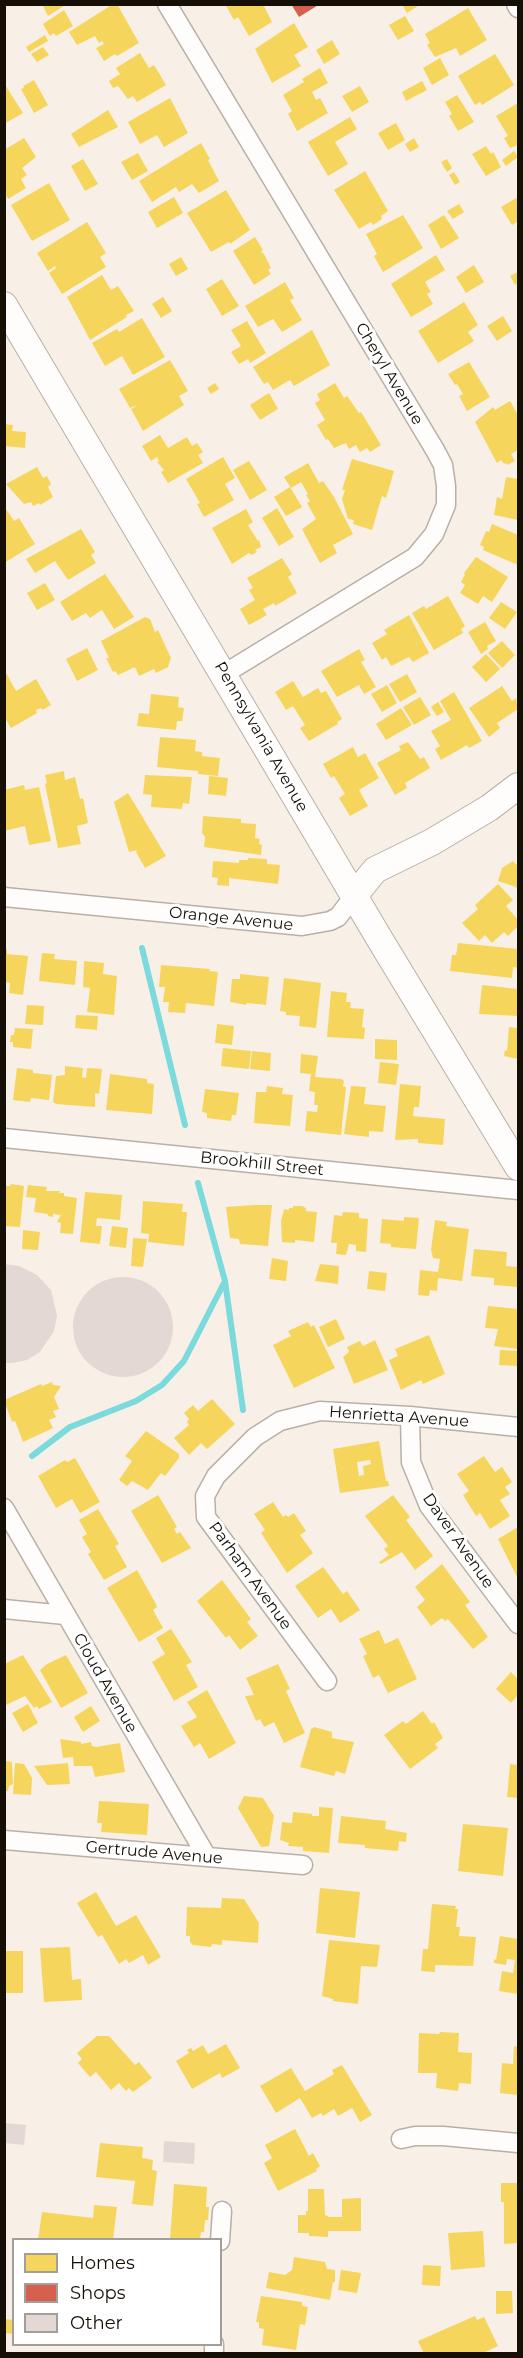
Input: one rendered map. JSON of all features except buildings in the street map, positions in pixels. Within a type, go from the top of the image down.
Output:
[{"type":"main road","name":"Pennsylvania Avenue","points":[[4,305],[354,896],[519,1167]]},
{"type":"main road","name":"Orange Avenue","points":[[354,896],[375,870],[432,842],[489,808],[519,786]]},
{"type":"street","name":"Cheryl Avenue","points":[[167,4],[435,450],[443,465],[446,486],[446,505],[434,534],[415,556],[224,674]]},
{"type":"street","name":"Orange Avenue","points":[[4,897],[302,926],[339,917],[354,896]]},
{"type":"street","name":"Brookhill Street","points":[[4,1138],[519,1190]]},
{"type":"street","name":"Henrietta Avenue","points":[[280,1421],[320,1411],[411,1416],[519,1427]]},
{"type":"street","name":"Daver Avenue","points":[[411,1416],[411,1462],[429,1506],[519,1624]]},
{"type":"street","name":"Parham Avenue","points":[[280,1421],[255,1437],[216,1476],[205,1496],[206,1517],[327,1681]]},
{"type":"street","name":"Cloud Avenue","points":[[4,1508],[207,1857]]},
{"type":"street","points":[[4,1609],[65,1615]]},
{"type":"street","name":"Gertrude Avenue","points":[[4,1840],[303,1865]]},
{"type":"street","points":[[401,2139],[415,2136],[443,2136],[519,2143]]},
{"type":"street","points":[[220,2238],[222,2211]]},
{"type":"waterway","points":[[142,948],[185,1125]]},
{"type":"waterway","points":[[198,1183],[225,1281],[243,1410]]},
{"type":"waterway","points":[[32,1456],[70,1427],[136,1401],[162,1385],[184,1361],[225,1281]]}]
